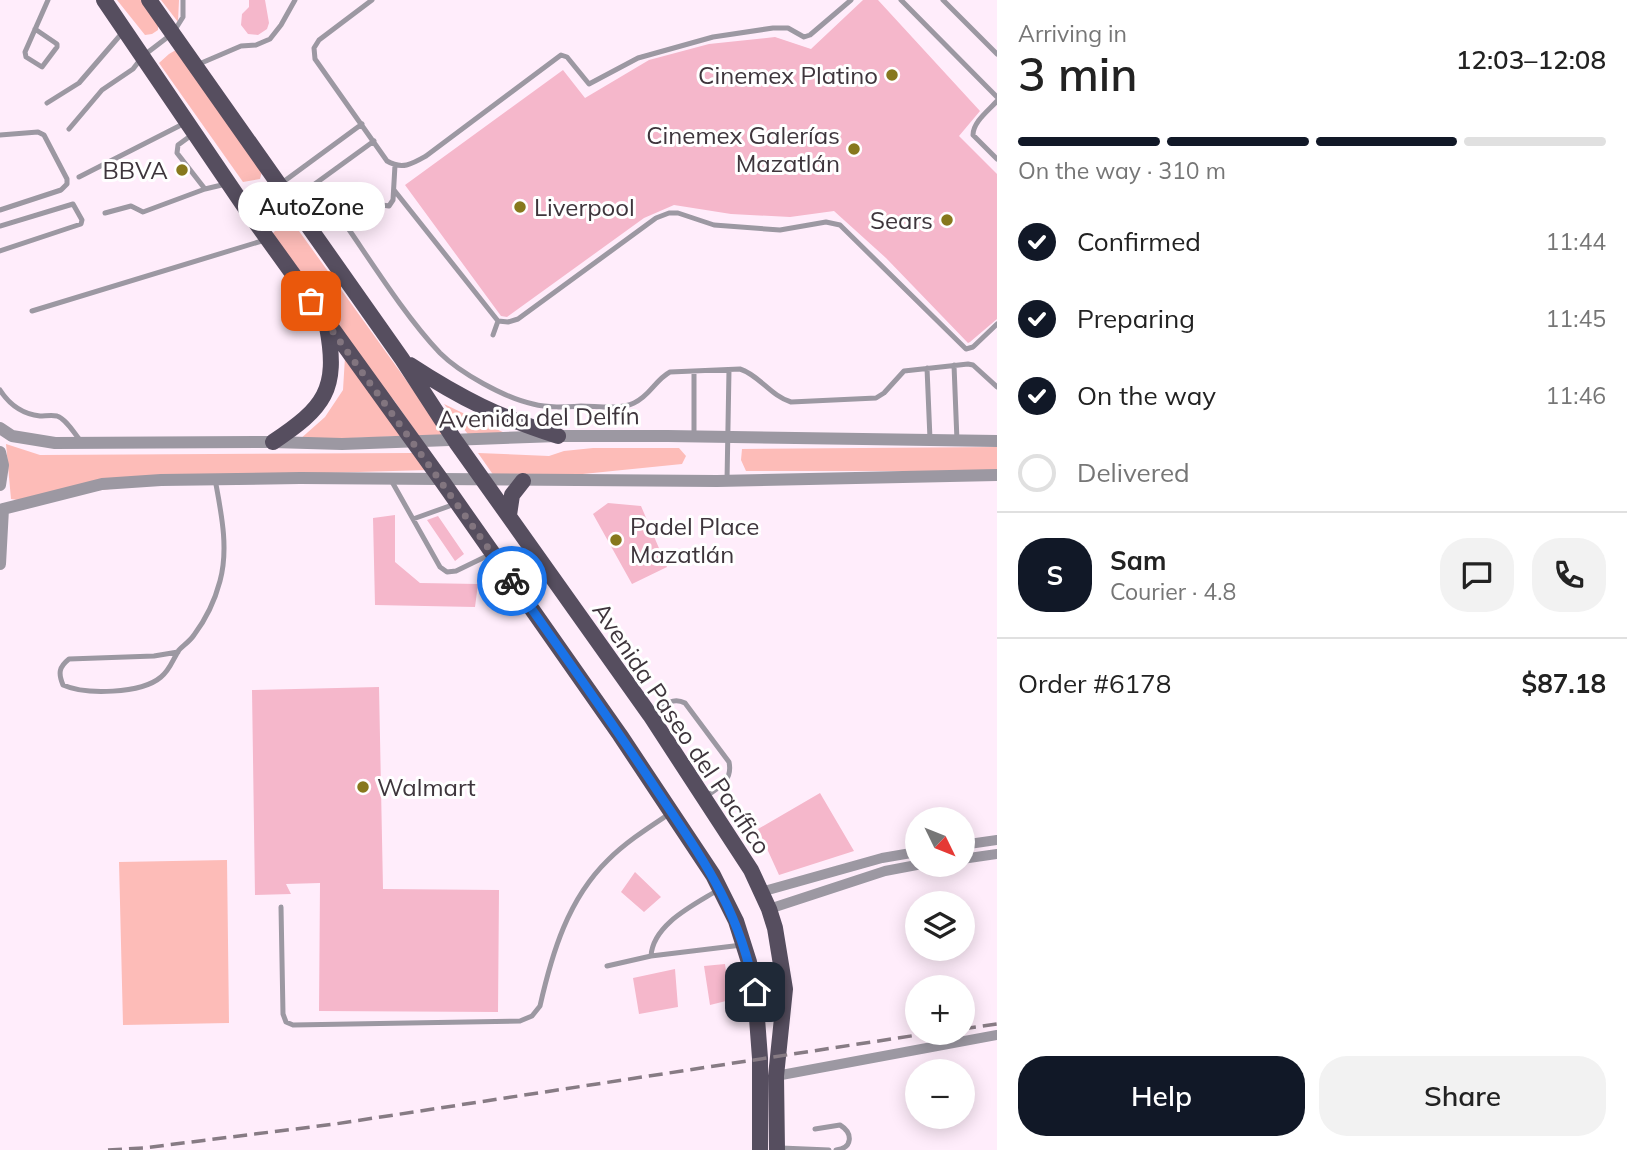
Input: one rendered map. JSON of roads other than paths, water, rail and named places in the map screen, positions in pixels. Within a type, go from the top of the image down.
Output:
[{"type":"main road","points":[[104,0],[246,209],[493,553],[721,888],[744,944],[755,992],[760,1058],[760,1150]]},
{"type":"main road","name":"Avenida Paseo del Pacífico","points":[[149,0],[402,359],[456,442],[650,715],[751,870],[769,909],[780,948],[785,989],[776,1076],[777,1149]]},
{"type":"main road","points":[[273,442],[306,419],[322,400],[332,352],[326,321]]},
{"type":"main road","points":[[402,359],[452,393],[484,410],[558,436]]},
{"type":"main road","points":[[509,515],[512,495],[523,481]]},
{"type":"main road","points":[[755,992],[770,996],[785,989]]},
{"type":"street","name":"Avenida del Delfín","points":[[0,428],[12,436],[39,441],[82,442],[342,444],[456,442],[558,436],[997,441]]},
{"type":"street","points":[[0,452],[3,465],[0,485]]},
{"type":"street","points":[[0,564],[2,507],[103,484],[215,480],[727,481],[997,475]]},
{"type":"street","points":[[975,843],[997,840]]},
{"type":"street","points":[[761,892],[905,854]]},
{"type":"street","points":[[975,857],[997,854]]},
{"type":"street","points":[[769,909],[876,874],[905,868]]},
{"type":"street","points":[[776,1076],[997,1035]]},
{"type":"lane","points":[[35,29],[57,44],[42,66],[26,57],[25,52],[35,29],[48,0]]},
{"type":"lane","points":[[69,129],[102,90],[133,69],[143,56],[173,33],[183,17],[183,0]]},
{"type":"lane","points":[[196,65],[240,46],[256,45],[270,38],[295,0]]},
{"type":"lane","points":[[372,0],[330,30],[314,48],[316,59],[387,161],[395,165],[411,165],[426,156],[561,55],[567,57],[589,84],[638,58],[713,37],[773,28],[789,28],[804,37],[810,35],[851,0]]},
{"type":"lane","points":[[901,0],[997,99],[974,125],[972,131],[997,159]]},
{"type":"lane","points":[[943,0],[997,54]]},
{"type":"lane","points":[[47,103],[79,83],[125,29]]},
{"type":"lane","points":[[246,209],[362,124]]},
{"type":"lane","points":[[79,177],[192,127]]},
{"type":"lane","points":[[192,127],[178,145],[177,153],[205,190]]},
{"type":"lane","points":[[0,135],[38,132],[44,135],[67,179],[67,184],[61,190],[0,210]]},
{"type":"lane","points":[[258,225],[374,141]]},
{"type":"lane","points":[[395,165],[393,200],[389,206],[382,205],[367,193],[355,195],[339,215],[442,355],[482,382],[519,401],[536,405],[633,404],[648,394],[661,377],[670,372],[694,371],[748,372],[783,399],[791,402],[876,398],[904,371],[954,365],[973,365],[997,387]]},
{"type":"lane","points":[[105,214],[131,206],[143,212],[229,183]]},
{"type":"lane","points":[[394,190],[498,321],[518,319],[656,218],[668,213],[678,213],[714,225],[753,228],[780,230],[826,222],[840,225],[966,349],[973,347],[997,324]]},
{"type":"lane","points":[[0,226],[73,204],[82,220],[80,224],[0,251]]},
{"type":"lane","points":[[32,311],[268,239]]},
{"type":"lane","points":[[493,335],[498,321]]},
{"type":"lane","points":[[954,365],[957,441]]},
{"type":"lane","points":[[927,368],[930,441]]},
{"type":"lane","points":[[727,481],[729,370]]},
{"type":"lane","points":[[694,371],[694,437]]},
{"type":"lane","points":[[0,390],[8,401],[23,411],[36,416],[57,416],[82,442]]},
{"type":"lane","points":[[178,652],[154,656],[69,659],[62,665],[59,674],[63,685],[75,691],[125,690],[147,686],[162,677],[178,652],[194,636],[211,606],[220,580],[223,526],[215,480]]},
{"type":"lane","points":[[391,480],[440,567],[447,572],[456,571],[493,553]]},
{"type":"lane","points":[[413,519],[458,503]]},
{"type":"lane","points":[[650,715],[671,701],[679,700],[685,703],[729,762],[731,772],[727,780],[705,797]]},
{"type":"lane","points":[[281,907],[283,1014],[286,1022],[293,1025],[520,1021],[532,1016],[540,1006],[561,932],[579,897],[606,861],[632,838],[671,812]]},
{"type":"lane","points":[[651,956],[655,940],[668,924],[721,888]]},
{"type":"lane","points":[[607,966],[651,956],[744,944]]},
{"type":"lane","points":[[815,1129],[840,1125],[847,1131],[850,1143],[846,1148],[836,1150]]},
{"type":"lane","points":[[777,1149],[829,1150]]},
{"type":"railway","points":[[975,1027],[997,1024]]},
{"type":"railway","points":[[108,1150],[335,1124],[905,1037]]},
{"type":"place","name":"Cinemex Platino","points":[[892,75]]},
{"type":"place","name":"Cinemex Galerías Mazatlán","points":[[854,149]]},
{"type":"place","name":"BBVA","points":[[182,170]]},
{"type":"place","name":"Liverpool","points":[[520,207]]},
{"type":"place","name":"Sears","points":[[947,220]]},
{"type":"place","name":"AutoZone","points":[[311,301]]},
{"type":"place","name":"Padel Place Mazatlán","points":[[616,540]]},
{"type":"place","name":"Walmart","points":[[363,787]]}]
